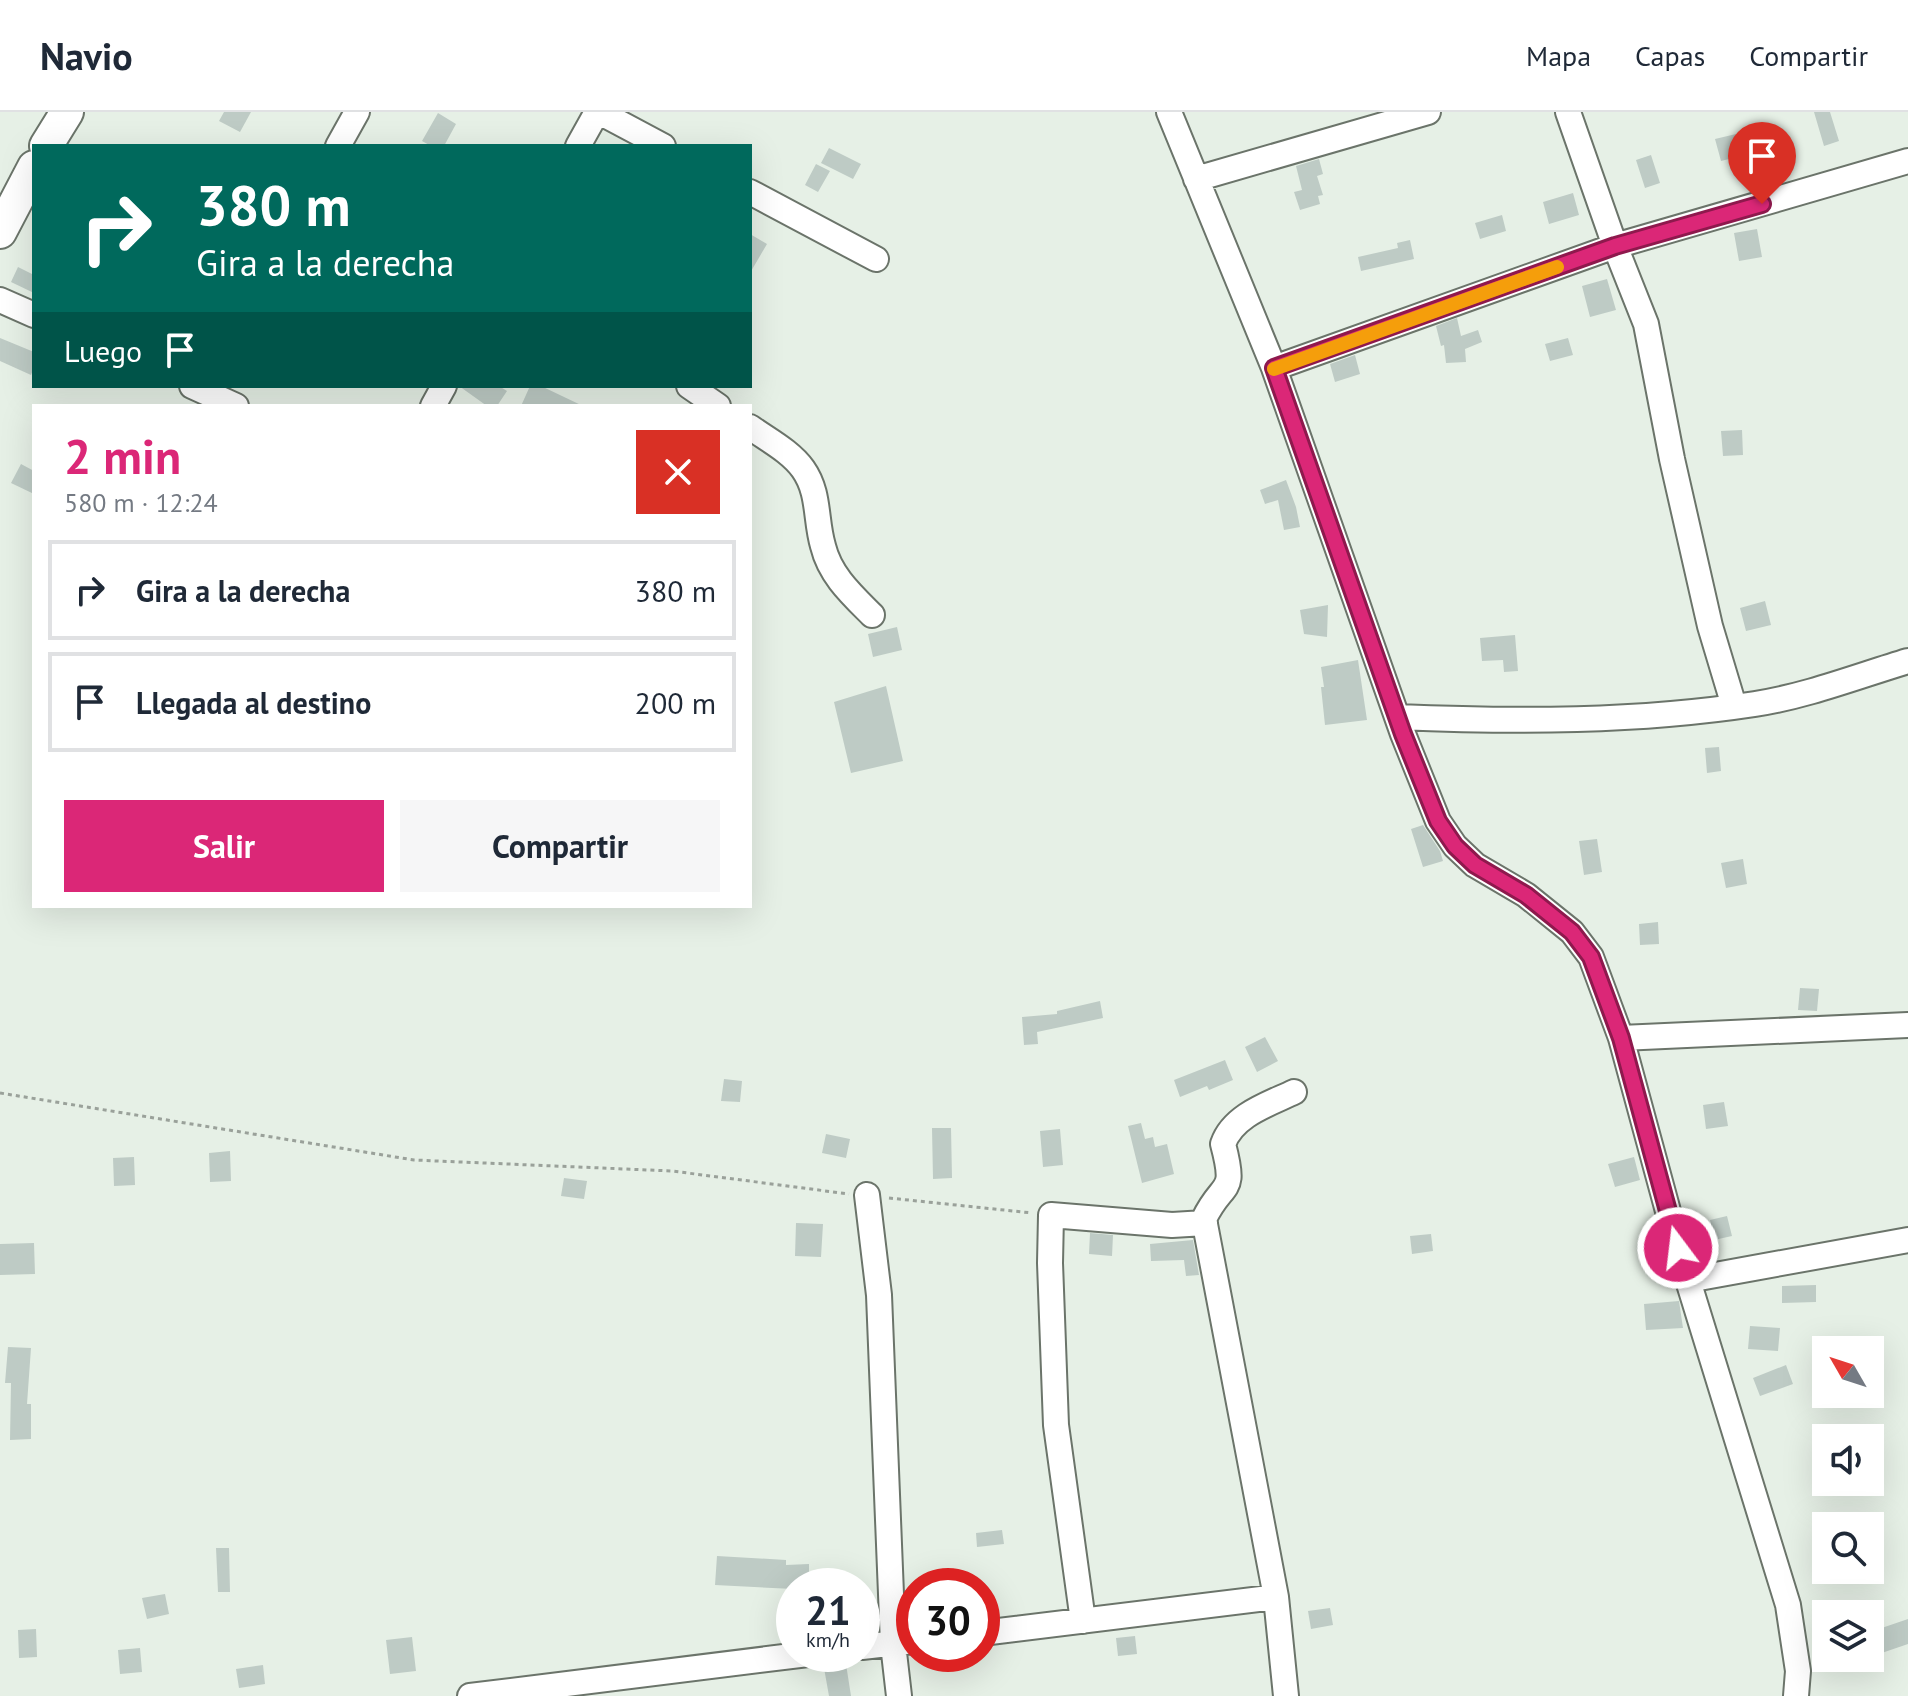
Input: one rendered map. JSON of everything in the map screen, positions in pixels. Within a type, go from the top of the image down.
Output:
[{"type":"main road","points":[[47,144],[67,112]]},
{"type":"main road","points":[[0,232],[32,171]]},
{"type":"street","points":[[339,144],[357,112]]},
{"type":"street","points":[[579,144],[598,112],[659,144]]},
{"type":"street","points":[[1169,112],[1274,368],[1397,717],[1438,821],[1455,846],[1475,865],[1526,895],[1572,932],[1591,957],[1621,1038],[1688,1280],[1788,1605],[1798,1671],[1796,1696]]},
{"type":"street","points":[[1196,179],[1428,112]]},
{"type":"street","points":[[1568,112],[1646,324],[1672,459],[1710,626],[1734,706]]},
{"type":"street","points":[[1274,368],[1615,246],[1908,161]]},
{"type":"street","points":[[752,193],[876,259]]},
{"type":"street","points":[[0,300],[32,314]]},
{"type":"street","points":[[201,388],[232,404]]},
{"type":"street","points":[[692,388],[715,404]]},
{"type":"street","points":[[752,428],[796,459],[805,471],[816,493],[819,530],[828,562],[840,583],[872,615]]},
{"type":"street","points":[[1397,717],[1464,720],[1626,719],[1758,703],[1828,686],[1908,661]]},
{"type":"street","points":[[1621,1038],[1908,1025]]},
{"type":"street","points":[[1286,1696],[1276,1597],[1205,1223],[1208,1212],[1227,1188],[1231,1177],[1223,1144],[1230,1131],[1245,1117],[1294,1092]]},
{"type":"street","points":[[867,1195],[879,1295],[898,1568]]},
{"type":"street","points":[[1083,1621],[1056,1425],[1051,1215],[1172,1225],[1205,1223]]},
{"type":"street","points":[[1688,1280],[1908,1240]]},
{"type":"street","points":[[1000,1631],[1276,1597]]},
{"type":"street","points":[[470,1696],[776,1658]]},
{"type":"street","points":[[899,1696],[901,1672]]},
{"type":"path","points":[[0,1093],[414,1160],[672,1171],[1051,1215]]},
{"type":"building","points":[[224,112],[251,112],[240,132],[219,121]]},
{"type":"building","points":[[1814,112],[1830,112],[1839,141],[1824,146]]},
{"type":"building","points":[[438,113],[456,124],[445,144],[422,141]]},
{"type":"building","points":[[1736,134],[1741,156],[1721,161],[1715,139]]},
{"type":"building","points":[[829,148],[861,164],[853,179],[821,163]]},
{"type":"building","points":[[1651,155],[1660,183],[1645,188],[1636,160]]},
{"type":"building","points":[[1319,159],[1323,174],[1317,176],[1323,195],[1318,196],[1320,204],[1300,210],[1294,192],[1302,190],[1296,166]]},
{"type":"building","points":[[816,164],[830,171],[818,192],[805,185]]},
{"type":"building","points":[[1573,193],[1579,215],[1549,224],[1543,202]]},
{"type":"building","points":[[1502,215],[1506,231],[1480,239],[1475,223]]},
{"type":"building","points":[[1757,229],[1762,257],[1739,261],[1734,233]]},
{"type":"building","points":[[752,235],[767,244],[752,270]]},
{"type":"building","points":[[1410,240],[1414,259],[1361,271],[1358,257],[1398,248],[1397,243]]},
{"type":"building","points":[[18,267],[32,274],[32,292],[11,282]]},
{"type":"building","points":[[1607,279],[1616,310],[1590,317],[1582,286]]},
{"type":"building","points":[[1457,318],[1461,336],[1478,330],[1482,342],[1465,349],[1466,362],[1446,363],[1444,345],[1441,346],[1436,326]]},
{"type":"building","points":[[0,338],[32,351],[31,375],[0,361]]},
{"type":"building","points":[[1568,338],[1573,355],[1550,361],[1545,344]]},
{"type":"building","points":[[1355,355],[1360,374],[1335,382],[1330,364]]},
{"type":"building","points":[[462,388],[502,388],[507,391],[498,404],[484,404]]},
{"type":"building","points":[[529,388],[545,388],[579,404],[522,404]]},
{"type":"building","points":[[1742,430],[1743,455],[1723,456],[1721,431]]},
{"type":"building","points":[[21,464],[32,470],[32,493],[11,483]]},
{"type":"building","points":[[1286,480],[1300,527],[1284,530],[1278,500],[1265,504],[1260,490]]},
{"type":"building","points":[[1765,601],[1771,625],[1746,631],[1740,608]]},
{"type":"building","points":[[1328,605],[1327,637],[1304,634],[1300,610]]},
{"type":"building","points":[[897,627],[902,650],[873,657],[868,634]]},
{"type":"building","points":[[1515,635],[1518,671],[1504,672],[1503,660],[1482,661],[1480,638]]},
{"type":"building","points":[[1358,660],[1367,720],[1325,725],[1321,667]]},
{"type":"building","points":[[886,686],[903,761],[851,773],[834,702]]},
{"type":"building","points":[[1719,747],[1721,771],[1707,773],[1705,748]]},
{"type":"building","points":[[1423,825],[1443,861],[1423,867],[1411,829]]},
{"type":"building","points":[[1597,839],[1602,872],[1584,875],[1579,841]]},
{"type":"building","points":[[1743,859],[1747,884],[1726,888],[1721,863]]},
{"type":"building","points":[[1658,922],[1659,944],[1640,945],[1639,924]]},
{"type":"building","points":[[1800,988],[1819,989],[1817,1011],[1798,1010]]},
{"type":"building","points":[[1100,1001],[1103,1018],[1037,1032],[1038,1044],[1024,1045],[1022,1017],[1057,1014],[1057,1011]]},
{"type":"building","points":[[1265,1037],[1278,1061],[1257,1072],[1245,1047]]},
{"type":"building","points":[[1225,1060],[1233,1080],[1180,1097],[1174,1080]]},
{"type":"building","points":[[724,1079],[742,1081],[740,1102],[721,1101]]},
{"type":"building","points":[[1724,1102],[1728,1126],[1706,1129],[1703,1105]]},
{"type":"building","points":[[1141,1123],[1145,1139],[1153,1137],[1155,1147],[1167,1144],[1174,1174],[1142,1183],[1128,1126]]},
{"type":"building","points":[[932,1128],[951,1128],[952,1178],[933,1179]]},
{"type":"building","points":[[1060,1129],[1063,1165],[1043,1167],[1040,1131]]},
{"type":"building","points":[[826,1134],[850,1139],[846,1158],[822,1153]]},
{"type":"building","points":[[230,1151],[231,1181],[210,1182],[209,1153]]},
{"type":"building","points":[[134,1157],[135,1185],[114,1186],[113,1158]]},
{"type":"building","points":[[1634,1157],[1640,1180],[1615,1187],[1608,1164]]},
{"type":"building","points":[[564,1178],[587,1181],[584,1199],[561,1196]]},
{"type":"building","points":[[1727,1216],[1732,1236],[1714,1240],[1710,1220]]},
{"type":"building","points":[[796,1223],[823,1224],[821,1257],[795,1256]]},
{"type":"building","points":[[1090,1233],[1113,1235],[1112,1256],[1089,1254]]},
{"type":"building","points":[[1431,1234],[1433,1251],[1412,1254],[1410,1236]]},
{"type":"building","points":[[1193,1240],[1199,1275],[1186,1276],[1184,1260],[1151,1261],[1150,1244]]},
{"type":"building","points":[[34,1243],[35,1274],[0,1275],[0,1244]]},
{"type":"building","points":[[1816,1285],[1816,1302],[1782,1303],[1782,1286]]},
{"type":"building","points":[[1679,1301],[1683,1328],[1646,1330],[1644,1304]]},
{"type":"building","points":[[1750,1326],[1780,1328],[1778,1351],[1748,1349]]},
{"type":"building","points":[[8,1347],[31,1348],[27,1404],[31,1404],[31,1439],[10,1440],[11,1383],[5,1383]]},
{"type":"building","points":[[1786,1365],[1793,1384],[1760,1396],[1753,1378]]},
{"type":"building","points":[[1002,1530],[1004,1544],[977,1547],[976,1533]]},
{"type":"building","points":[[216,1548],[229,1548],[230,1592],[218,1592]]},
{"type":"building","points":[[717,1556],[786,1560],[786,1565],[809,1564],[809,1568],[776,1568],[776,1588],[715,1585]]},
{"type":"building","points":[[165,1594],[169,1614],[147,1619],[142,1598]]},
{"type":"building","points":[[1330,1608],[1333,1625],[1311,1629],[1308,1611]]},
{"type":"building","points":[[1908,1619],[1908,1644],[1884,1652],[1884,1627]]},
{"type":"building","points":[[36,1629],[37,1657],[19,1658],[18,1630]]},
{"type":"building","points":[[1135,1636],[1137,1654],[1118,1656],[1116,1638]]},
{"type":"building","points":[[412,1637],[416,1671],[390,1674],[386,1640]]},
{"type":"building","points":[[140,1648],[142,1672],[120,1674],[118,1650]]},
{"type":"building","points":[[263,1665],[265,1684],[239,1688],[236,1669]]},
{"type":"building","points":[[825,1672],[847,1672],[851,1696],[829,1696]]},
{"type":"slow traffic","points":[[1274,369],[1557,267]]},
{"type":"route","points":[[1678,1248],[1621,1038],[1591,957],[1572,932],[1526,895],[1475,865],[1455,846],[1438,821],[1403,734],[1274,368],[1615,246],[1762,204]]}]
